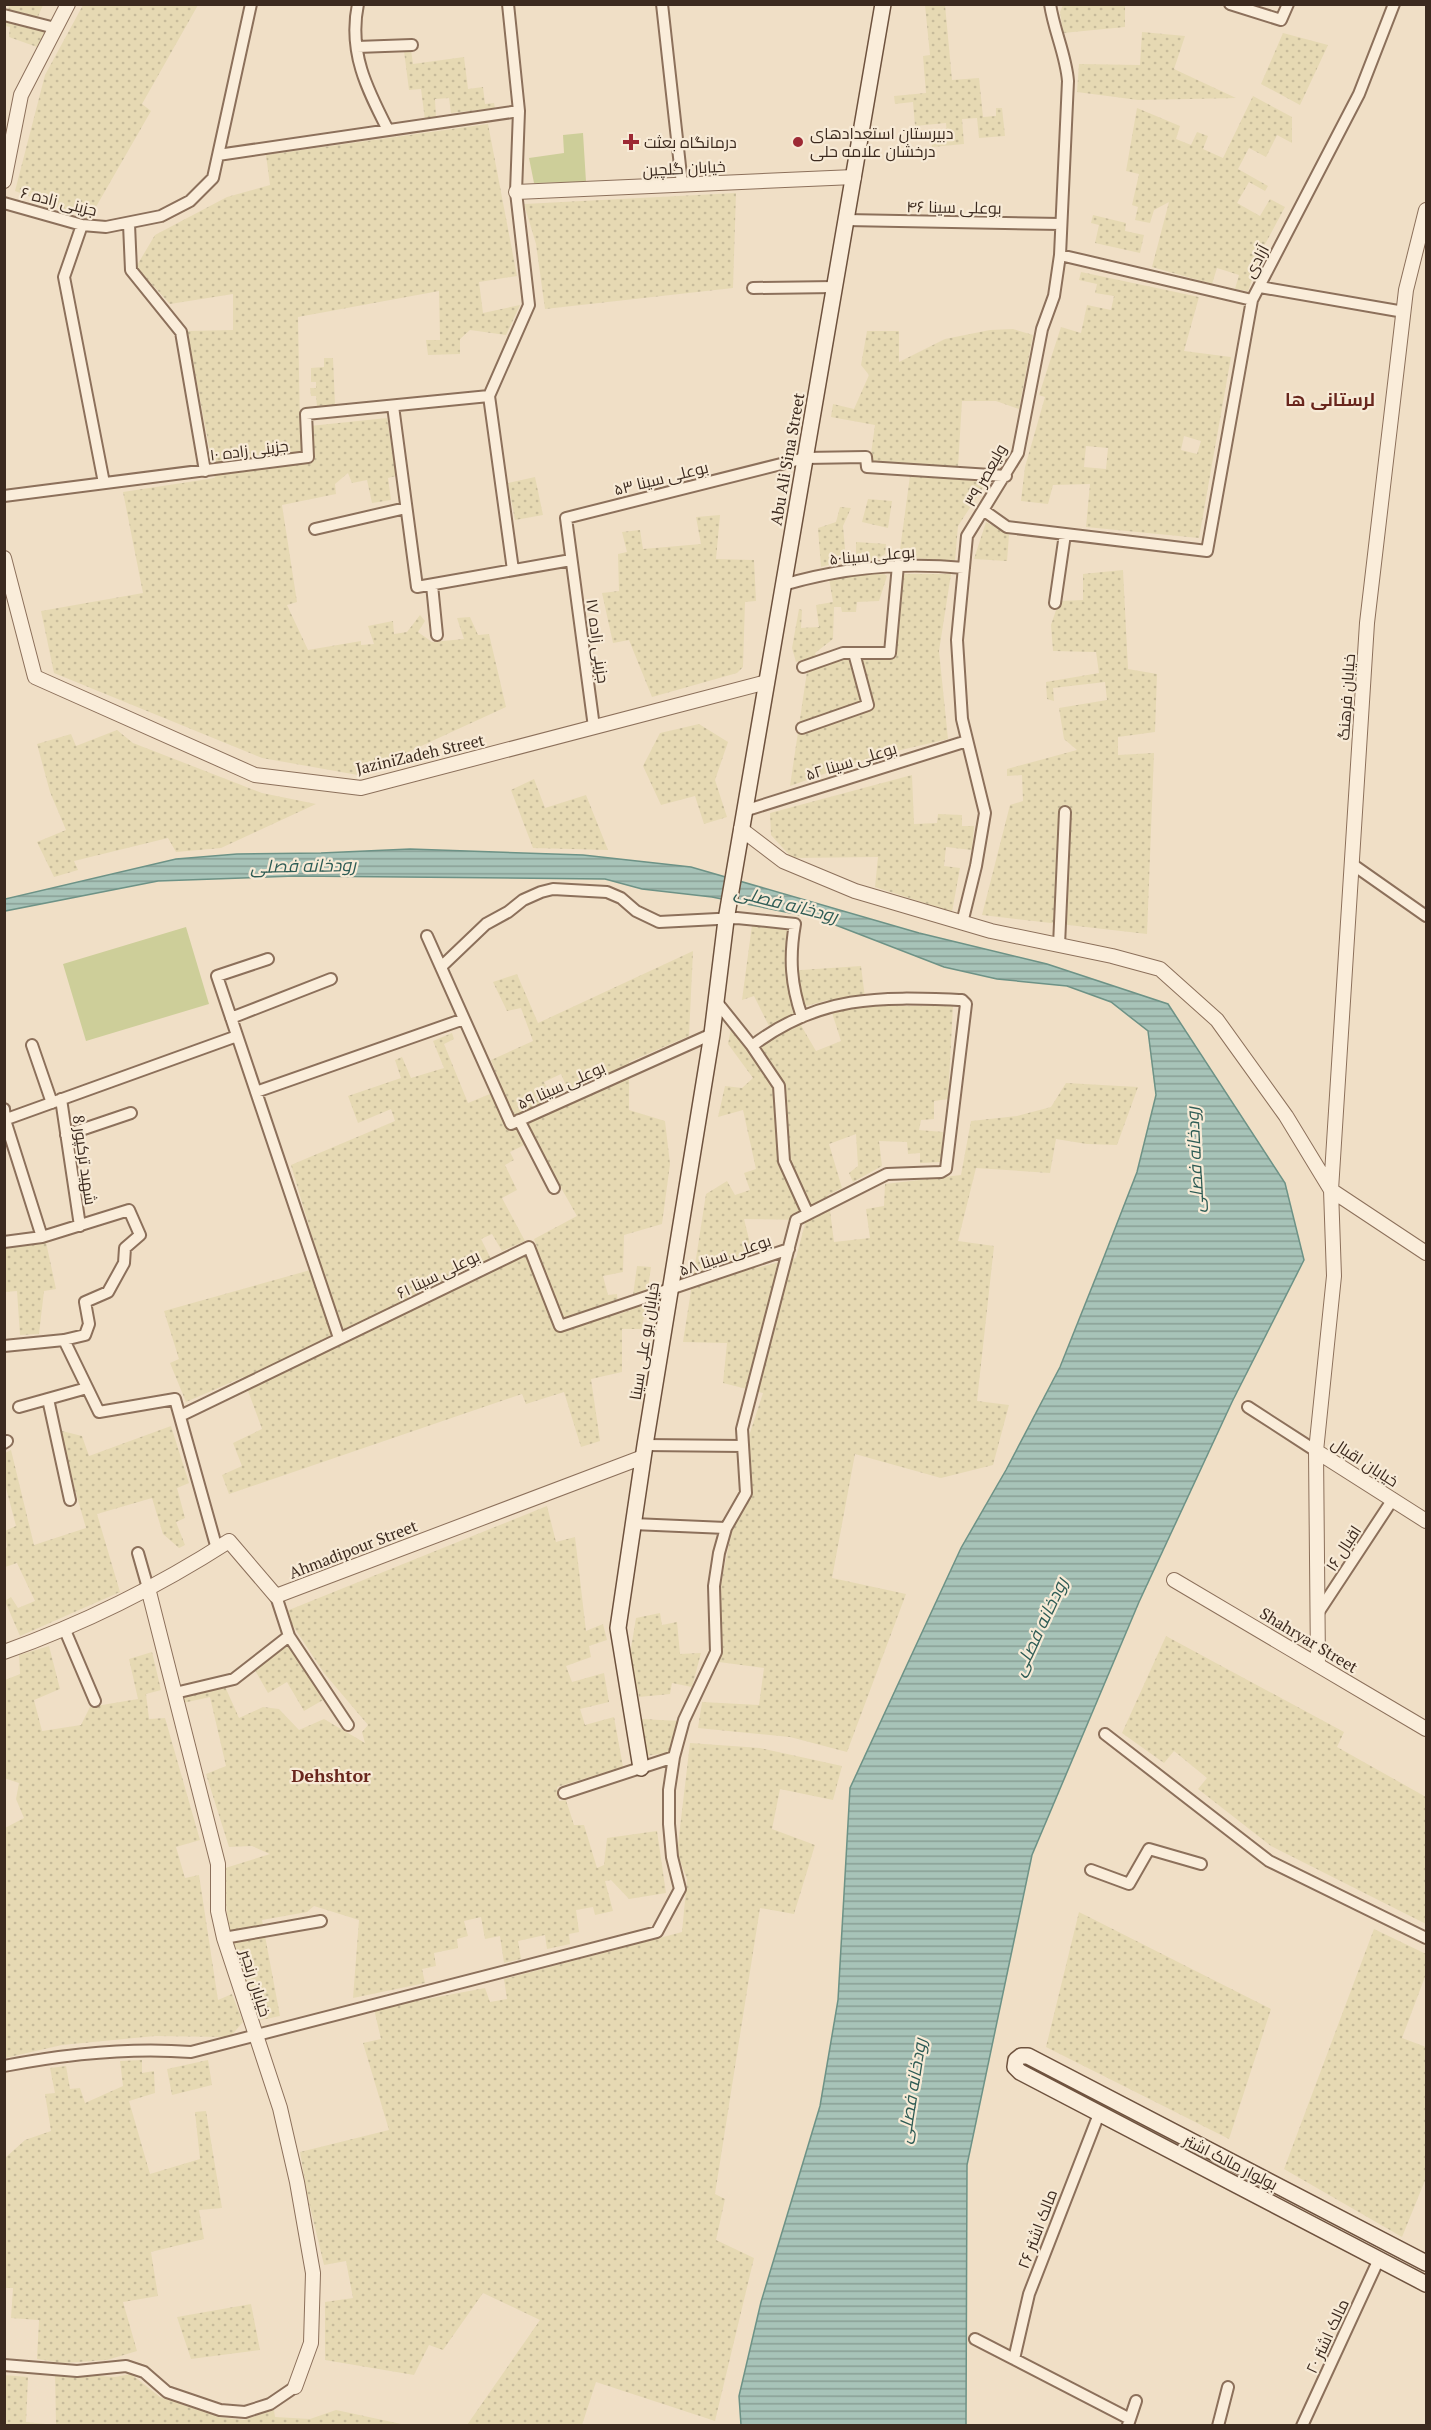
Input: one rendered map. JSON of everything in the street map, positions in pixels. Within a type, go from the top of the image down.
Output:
[{"type":"main road","name":"Abu Ali Sina Street","points":[[726,920],[883,4]]},
{"type":"main road","name":"خیابان بو علی سینا","points":[[641,1768],[618,1628],[644,1451],[712,1034],[726,920]]},
{"type":"main road","name":"بولوار مالک اشتر","points":[[1426,2263],[1028,2056],[1021,2056],[1016,2060],[1015,2067],[1020,2072],[1426,2284]]},
{"type":"main road","points":[[1331,2234],[1339,2218]]},
{"type":"street","points":[[4,181],[21,95],[68,4]]},
{"type":"street","name":"جزینی زاده ۶","points":[[4,203],[82,225],[106,227],[161,216],[190,201],[213,178],[251,4]]},
{"type":"street","points":[[358,4],[354,21],[363,81],[388,130]]},
{"type":"street","points":[[508,4],[519,111],[516,192],[529,305],[489,396],[513,570]]},
{"type":"street","points":[[662,4],[682,184]]},
{"type":"street","name":"ولیعصر ۳۹","points":[[962,923],[976,866],[985,813],[962,719],[957,640],[967,536],[1018,453],[1042,329],[1054,296],[1060,255],[1068,81],[1066,60],[1054,31],[1050,4]]},
{"type":"street","points":[[1230,4],[1281,20],[1288,4]]},
{"type":"street","name":"آزادی","points":[[1065,534],[1207,551],[1251,300],[1260,287],[1359,94],[1394,4]]},
{"type":"street","points":[[4,15],[55,28]]},
{"type":"street","points":[[357,47],[412,45]]},
{"type":"street","points":[[218,156],[519,111]]},
{"type":"street","name":"خیابان گلچین","points":[[516,192],[854,177]]},
{"type":"street","name":"خیابان فرهنگ","points":[[1318,1665],[1316,1451],[1334,1276],[1331,1190],[1367,624],[1406,290],[1426,210]]},
{"type":"street","name":"بوعلی سینا ۴۶","points":[[846,219],[1061,224]]},
{"type":"street","points":[[129,224],[130,270],[181,332],[205,471]]},
{"type":"street","points":[[82,225],[64,277],[104,483]]},
{"type":"street","points":[[1060,255],[1251,300]]},
{"type":"street","points":[[753,288],[835,287]]},
{"type":"street","points":[[1260,287],[1404,312]]},
{"type":"street","name":"جزینی زاده ۱۰","points":[[4,496],[308,457],[306,414],[489,396]]},
{"type":"street","points":[[393,406],[417,588],[572,560]]},
{"type":"street","points":[[805,458],[866,457],[867,466],[1005,476]]},
{"type":"street","name":"بوعلی سینا ۵۳","points":[[572,560],[566,518],[805,458]]},
{"type":"street","points":[[315,529],[406,508]]},
{"type":"street","points":[[983,510],[1007,527],[1065,534],[1055,603]]},
{"type":"street","name":"JaziniZadeh Street","points":[[4,558],[35,677],[255,775],[361,788],[767,682]]},
{"type":"street","name":"جزینی زاده ۱۷","points":[[572,560],[594,727]]},
{"type":"street","points":[[803,667],[843,652],[890,653],[898,565]]},
{"type":"street","name":"بوعلی سینا۵۰","points":[[783,585],[848,569],[898,565],[964,568]]},
{"type":"street","points":[[432,585],[437,635]]},
{"type":"street","points":[[802,728],[868,705],[854,653]]},
{"type":"street","name":"بوعلی سینا ۵۲","points":[[744,811],[967,741]]},
{"type":"street","points":[[1059,945],[1065,812]]},
{"type":"street","points":[[741,829],[783,861],[855,891],[991,931],[1112,956],[1160,969],[1217,1020],[1286,1116],[1331,1190],[1426,1253]]},
{"type":"street","points":[[1352,864],[1426,916]]},
{"type":"street","points":[[441,967],[486,924],[508,912],[523,900],[547,891],[607,892],[621,898],[636,911],[658,922],[737,918],[795,924],[790,971],[794,994],[802,1017]]},
{"type":"street","name":"بوعلی سینا ۵۹","points":[[427,936],[511,1124],[712,1034]]},
{"type":"street","points":[[268,959],[217,976],[339,1338]]},
{"type":"street","points":[[231,1018],[331,979]]},
{"type":"street","points":[[4,2066],[49,2057],[102,2052],[160,2049],[191,2052],[657,1932],[680,1889],[672,1857],[669,1824],[669,1790],[674,1757],[684,1720],[716,1652],[714,1586],[726,1528],[746,1493],[742,1430],[796,1220],[887,1174],[941,1172],[946,1169],[966,1004],[962,1000],[883,998],[833,1005],[772,1032],[752,1046]]},
{"type":"street","points":[[716,1001],[752,1046],[779,1086],[784,1161],[808,1214]]},
{"type":"street","points":[[256,1092],[464,1020]]},
{"type":"street","points":[[5,1120],[237,1036]]},
{"type":"street","name":"شهید ترکپور 8","points":[[32,1045],[57,1101],[66,1135],[80,1226]]},
{"type":"street","points":[[4,1109],[5,1120],[42,1237]]},
{"type":"street","points":[[66,1135],[131,1113]]},
{"type":"street","points":[[519,1120],[555,1188]]},
{"type":"street","points":[[4,1242],[42,1237],[129,1210],[140,1235],[125,1248],[124,1263],[108,1292],[85,1302],[89,1324],[85,1335],[64,1340],[4,1346]]},
{"type":"street","name":"بوعلی سینا ۶۱","points":[[180,1416],[529,1247],[560,1326],[671,1289]]},
{"type":"street","name":"بوعلی سینا ۵۸","points":[[671,1289],[789,1249]]},
{"type":"street","points":[[4,1652],[64,1628],[148,1588],[218,1549],[175,1399],[99,1412],[64,1340]]},
{"type":"street","points":[[19,1407],[87,1388]]},
{"type":"street","points":[[48,1399],[70,1500]]},
{"type":"street","points":[[1248,1407],[1316,1451]]},
{"type":"street","points":[[644,1451],[743,1446]]},
{"type":"street","name":"Ahmadipour Street","points":[[218,1549],[229,1541],[276,1596],[644,1451]]},
{"type":"street","name":"خیابان اقبال","points":[[1316,1451],[1426,1521]]},
{"type":"street","name":"اقبال ۱۶","points":[[1318,1613],[1393,1499]]},
{"type":"street","points":[[633,1524],[726,1528]]},
{"type":"street","points":[[138,1552],[148,1588]]},
{"type":"street","name":"Shahryar Street","points":[[1174,1580],[1426,1729]]},
{"type":"street","name":"خیابان رنجبر","points":[[148,1588],[218,1864],[218,1911],[224,1938],[280,2108],[297,2182],[313,2273],[311,2343],[295,2387]]},
{"type":"street","points":[[276,1596],[289,1636],[348,1725]]},
{"type":"street","points":[[64,1628],[95,1701]]},
{"type":"street","points":[[175,1693],[234,1679],[289,1636]]},
{"type":"street","points":[[1105,1734],[1269,1861],[1426,1938]]},
{"type":"street","points":[[564,1793],[674,1757]]},
{"type":"street","points":[[1091,1870],[1130,1884],[1149,1849],[1201,1864]]},
{"type":"street","points":[[224,1938],[321,1921]]},
{"type":"street","name":"مالک اشتر ۲۶","points":[[1014,2359],[1029,2294],[1099,2114]]},
{"type":"street","name":"مالک اشتر ۲۰","points":[[1302,2426],[1379,2259]]},
{"type":"street","points":[[975,2339],[1129,2422],[1136,2401]]},
{"type":"street","points":[[4,2365],[77,2371],[126,2366],[144,2372],[167,2392],[220,2409],[245,2412],[270,2404],[295,2387]]},
{"type":"street","points":[[1218,2426],[1228,2387]]},
{"type":"shaded area","points":[[9,5],[43,5],[33,28],[45,31],[37,47],[9,37],[10,27],[5,26]]},
{"type":"shaded area","points":[[83,5],[198,5],[142,104],[151,111],[89,219],[15,191],[45,75]]},
{"type":"shaded area","points":[[925,5],[945,5],[952,80],[979,78],[983,117],[996,116],[996,108],[1002,108],[1005,136],[979,138],[977,118],[962,119],[964,144],[932,147],[931,137],[947,135],[946,123],[915,126],[913,102],[895,104],[894,96],[926,93],[923,56],[930,55]]},
{"type":"shaded area","points":[[1063,5],[1125,5],[1125,27],[1063,33],[1060,12]]},
{"type":"shaded area","points":[[1142,32],[1185,36],[1174,69],[1236,98],[1138,100],[1077,92],[1079,64],[1140,65]]},
{"type":"shaded area","points":[[1283,33],[1328,45],[1300,105],[1261,84]]},
{"type":"shaded area","points":[[411,50],[413,64],[464,57],[468,89],[483,87],[485,104],[494,103],[495,108],[451,113],[449,98],[435,99],[436,118],[425,120],[421,89],[409,90],[404,51]]},
{"type":"shaded area","points":[[1253,96],[1292,117],[1292,143],[1277,135],[1266,157],[1249,148],[1238,169],[1268,186],[1265,191],[1249,182],[1237,203],[1260,216],[1270,199],[1285,207],[1263,248],[1248,291],[1235,289],[1239,275],[1217,268],[1212,284],[1152,267],[1169,202],[1154,210],[1150,223],[1135,220],[1138,207],[1132,205],[1139,174],[1126,171],[1137,108],[1180,126],[1176,139],[1191,145],[1197,132],[1208,136],[1203,149],[1223,158]]},
{"type":"shaded area","points":[[488,124],[517,276],[479,282],[483,313],[520,305],[506,335],[470,330],[460,339],[460,354],[428,355],[426,340],[440,340],[439,291],[298,317],[300,427],[387,418],[396,476],[388,478],[391,500],[372,503],[367,480],[352,483],[348,473],[335,484],[336,494],[282,505],[297,602],[287,605],[308,650],[361,641],[361,645],[374,644],[368,626],[393,621],[394,634],[407,632],[420,615],[425,621],[418,632],[432,642],[464,639],[457,618],[470,617],[478,635],[489,634],[506,707],[358,775],[262,758],[54,673],[41,611],[143,593],[123,492],[215,478],[187,331],[233,330],[233,294],[170,304],[136,267],[155,235],[227,197],[270,185],[266,155]]},
{"type":"shaded area","points":[[736,193],[733,288],[545,309],[536,244],[524,204]]},
{"type":"shaded area","points":[[1093,215],[1126,223],[1125,231],[1144,235],[1140,253],[1095,243],[1099,225],[1091,223]]},
{"type":"shaded area","points":[[1081,272],[1199,297],[1184,351],[1231,357],[1199,538],[1086,527],[1090,484],[1053,485],[1048,504],[1021,501],[1025,467],[1045,397],[1039,395],[1061,327],[1081,333],[1087,305],[1111,310],[1114,296],[1095,293],[1097,284],[1079,280]],"holes":[[[1184,436],[1201,441],[1197,454],[1181,450]],[[1086,446],[1108,448],[1106,469],[1084,467]]]},
{"type":"shaded area","points":[[1013,329],[1033,335],[1019,409],[996,401],[962,401],[958,467],[870,461],[875,425],[831,417],[833,404],[854,409],[869,375],[861,365],[867,331],[899,331],[899,362],[945,339],[990,330]]},
{"type":"shaded area","points":[[324,358],[333,358],[335,405],[317,406],[316,396],[311,396],[310,388],[316,388],[316,382],[311,382],[311,368],[324,367]]},
{"type":"shaded area","points":[[910,476],[988,480],[958,526],[955,561],[899,557]]},
{"type":"shaded area","points":[[535,477],[543,515],[515,520],[508,483]]},
{"type":"shaded area","points":[[868,499],[892,501],[888,528],[862,522]]},
{"type":"shaded area","points":[[840,507],[851,508],[843,526],[846,560],[821,567],[818,528],[836,522]]},
{"type":"shaded area","points":[[720,515],[716,559],[754,560],[756,601],[745,602],[743,667],[737,673],[652,697],[629,640],[613,643],[602,593],[619,591],[618,554],[627,552],[622,532],[640,530],[643,549],[701,544],[696,517]]},
{"type":"shaded area","points":[[986,522],[1009,535],[1007,561],[974,559]]},
{"type":"shaded area","points":[[856,542],[886,544],[885,554],[874,561],[856,563]]},
{"type":"shaded area","points":[[876,569],[887,576],[879,601],[857,602],[856,612],[842,612],[841,607],[834,607],[833,639],[815,653],[820,665],[855,654],[891,652],[902,574],[951,574],[939,651],[948,739],[875,756],[790,786],[809,658],[796,662],[792,648],[799,609],[802,610],[801,628],[819,627],[816,605],[833,602],[829,578]]},
{"type":"shaded area","points":[[1123,570],[1128,669],[1157,674],[1155,732],[1118,737],[1118,755],[1154,753],[1147,934],[982,915],[1010,805],[1023,801],[1022,775],[1007,776],[1007,769],[1077,750],[1064,739],[1059,708],[1107,700],[1105,682],[1053,688],[1054,701],[1047,699],[1046,682],[1099,673],[1096,652],[1053,651],[1051,625],[1059,601],[1083,600],[1083,574]]},
{"type":"shaded area","points":[[699,724],[728,742],[715,780],[727,817],[704,824],[695,796],[661,805],[643,766],[660,733]]},
{"type":"shaded area","points":[[117,730],[133,743],[262,793],[316,804],[221,848],[176,852],[168,838],[74,861],[78,870],[54,877],[37,842],[66,830],[50,792],[37,744],[71,734],[76,746]]},
{"type":"shaded area","points":[[912,775],[914,824],[937,823],[938,814],[962,815],[962,826],[974,826],[972,850],[946,847],[944,866],[960,868],[952,912],[875,887],[878,857],[792,858],[771,835],[770,813]]},
{"type":"shaded area","points":[[534,779],[545,808],[586,795],[608,850],[533,848],[511,790]]},
{"type":"shaded area","points":[[752,925],[788,928],[786,971],[861,966],[866,1006],[953,1006],[948,1099],[934,1101],[934,1119],[921,1120],[919,1130],[943,1132],[941,1162],[920,1163],[920,1153],[908,1154],[907,1142],[879,1141],[882,1166],[853,1182],[849,1173],[858,1166],[856,1134],[829,1144],[842,1188],[828,1195],[834,1242],[870,1238],[866,1209],[884,1206],[885,1184],[961,1175],[971,1121],[1017,1116],[1051,1107],[1066,1083],[1138,1087],[1117,1145],[1087,1144],[1056,1139],[1050,1173],[976,1168],[958,1241],[994,1246],[977,1401],[1009,1405],[993,1465],[941,1478],[855,1454],[832,1578],[906,1594],[847,1752],[790,1737],[698,1728],[702,1702],[759,1705],[764,1668],[719,1662],[720,1588],[733,1525],[751,1496],[749,1436],[763,1393],[723,1383],[727,1343],[683,1342],[706,1194],[727,1181],[735,1195],[750,1190],[744,1173],[756,1169],[743,1110],[718,1117],[725,1086],[742,1088],[753,1078],[728,1044],[731,1029],[749,1053],[775,1038],[754,996],[742,1000]],"holes":[[[828,1000],[841,1041],[816,1051],[792,1010]],[[744,1219],[806,1220],[796,1258],[756,1268]]]},
{"type":"shaded area","points":[[693,951],[689,1036],[629,1062],[629,1110],[665,1121],[670,1164],[662,1224],[624,1235],[623,1272],[603,1276],[608,1295],[617,1294],[619,1314],[631,1310],[637,1266],[651,1267],[642,1329],[622,1329],[622,1372],[591,1379],[600,1441],[581,1447],[564,1392],[526,1404],[522,1394],[229,1494],[222,1475],[242,1466],[233,1443],[262,1429],[243,1377],[186,1402],[170,1363],[179,1359],[164,1311],[321,1267],[291,1165],[395,1121],[391,1109],[358,1123],[348,1096],[401,1078],[395,1060],[402,1057],[411,1078],[444,1068],[433,1041],[452,1033],[454,1039],[444,1044],[468,1103],[502,1089],[491,1060],[533,1041],[521,1008],[507,1011],[493,982],[517,974],[538,1023]],"holes":[[[561,1074],[568,1090],[552,1098],[544,1082]],[[534,1140],[577,1216],[534,1239],[537,1247],[495,1267],[481,1239],[492,1234],[502,1251],[525,1241],[502,1198],[517,1190],[505,1165],[514,1160],[510,1152]]]},
{"type":"shaded area","points":[[46,1242],[56,1289],[44,1291],[39,1334],[20,1335],[17,1291],[5,1292],[5,1248]]},
{"type":"shaded area","points":[[171,1426],[189,1483],[177,1488],[185,1518],[176,1522],[185,1545],[179,1548],[163,1534],[152,1498],[97,1514],[120,1592],[20,1636],[5,1601],[11,1597],[18,1608],[35,1601],[17,1563],[5,1567],[7,1547],[5,1531],[16,1526],[5,1484],[5,1453],[11,1450],[34,1545],[86,1528],[58,1430],[82,1436],[89,1456]]},
{"type":"shaded area","points":[[547,1506],[556,1542],[575,1537],[586,1631],[603,1624],[607,1640],[589,1646],[591,1657],[566,1666],[572,1682],[604,1673],[609,1702],[580,1709],[585,1725],[614,1717],[623,1767],[557,1787],[559,1801],[566,1800],[574,1825],[584,1825],[597,1868],[604,1865],[607,1838],[657,1831],[666,1893],[629,1899],[611,1880],[605,1881],[613,1911],[595,1915],[593,1907],[576,1910],[579,1932],[569,1934],[570,1944],[547,1949],[545,1935],[518,1941],[521,1959],[504,1963],[500,1936],[485,1939],[481,1917],[464,1921],[468,1936],[457,1939],[458,1948],[434,1953],[436,1966],[422,1969],[425,1983],[353,1998],[359,1920],[314,1906],[307,1912],[262,1920],[280,2016],[256,2021],[230,1941],[222,1869],[270,1854],[252,1846],[229,1847],[206,1774],[226,1766],[210,1697],[183,1703],[181,1694],[223,1682],[239,1718],[263,1707],[279,1709],[299,1730],[324,1719],[365,1743],[362,1732],[368,1725],[324,1673],[284,1612]]},
{"type":"shaded area","points":[[660,1613],[662,1625],[677,1622],[680,1654],[701,1653],[692,1687],[672,1683],[670,1694],[639,1697],[630,1654],[636,1618]]},
{"type":"shaded area","points":[[1166,1636],[1344,1732],[1337,1747],[1426,1797],[1426,1924],[1271,1846],[1198,1789],[1207,1778],[1174,1751],[1164,1763],[1122,1733]]},
{"type":"shaded area","points":[[289,1643],[323,1700],[304,1711],[287,1682],[268,1693],[252,1665]]},
{"type":"shaded area","points":[[49,1646],[60,1689],[34,1700],[42,1731],[81,1725],[90,1707],[138,1699],[129,1659],[152,1652],[161,1690],[146,1694],[149,1719],[165,1718],[200,1840],[176,1847],[185,1878],[199,1875],[218,2000],[232,1994],[243,2022],[230,2037],[155,2036],[62,2045],[5,2058],[5,1828],[24,1818],[16,1799],[19,1783],[4,1778],[5,1680],[20,1674],[19,1655]]},
{"type":"shaded area","points":[[642,1719],[679,1721],[672,1752],[646,1756]]},
{"type":"shaded area","points":[[690,1743],[760,1748],[842,1766],[833,1800],[780,1789],[772,1829],[815,1845],[794,1914],[760,1908],[715,2194],[725,2199],[716,2240],[754,2258],[715,2421],[596,2382],[582,2425],[467,2425],[540,2320],[483,2293],[443,2350],[429,2345],[414,2375],[325,2360],[325,2302],[353,2298],[346,2261],[324,2265],[307,2194],[300,2152],[389,2130],[363,2043],[381,2039],[374,2009],[485,1988],[490,2002],[507,1999],[504,1979],[682,1932],[687,1879],[677,1853]]},
{"type":"shaded area","points":[[1079,1912],[1271,2009],[1229,2139],[1046,2047]]},
{"type":"shaded area","points":[[1374,1929],[1426,1954],[1426,1974],[1402,2038],[1426,2047],[1426,2178],[1402,2237],[1284,2169]]},
{"type":"shaded area","points":[[142,2060],[142,2073],[154,2071],[155,2093],[129,2101],[150,2174],[200,2159],[195,2112],[206,2111],[222,2208],[199,2210],[204,2239],[151,2252],[158,2296],[123,2302],[137,2351],[107,2360],[63,2363],[37,2359],[39,2320],[11,2318],[13,2288],[5,2288],[5,2158],[25,2140],[51,2131],[45,2094],[55,2093],[50,2068],[66,2066],[70,2089],[80,2088],[85,2103],[123,2086],[120,2061]]},
{"type":"shaded area","points":[[208,2060],[212,2085],[172,2095],[167,2069]]},
{"type":"shaded area","points":[[251,2304],[260,2350],[191,2359],[177,2317]]},
{"type":"shaded area","points":[[55,2373],[115,2377],[131,2374],[160,2397],[219,2417],[244,2420],[274,2410],[275,2417],[310,2419],[336,2410],[406,2425],[56,2425]]},
{"type":"shaded area","points":[[4,2375],[28,2377],[26,2422],[56,2425],[5,2425]]},
{"type":"green space","points":[[583,133],[586,182],[534,183],[529,158],[564,153],[563,135]]},
{"type":"green space","points":[[186,927],[209,1004],[86,1041],[63,964]]},
{"type":"water","name":"رودخانه فصلی","points":[[410,849],[583,855],[691,867],[919,933],[1047,964],[1168,1004],[1285,1183],[1304,1260],[1232,1402],[1139,1602],[1032,1855],[967,2165],[966,2425],[741,2425],[739,2396],[761,2302],[820,2106],[838,2000],[850,1788],[961,1548],[1006,1470],[1060,1367],[1102,1262],[1137,1172],[1156,1095],[1148,1031],[1111,1002],[1067,986],[997,979],[944,967],[820,919],[712,897],[642,889],[605,879],[295,876],[158,881],[5,911],[5,899],[176,859],[237,854]]},
{"type":"place","name":"درمانگاه بعثت","points":[[631,142]]},
{"type":"place","name":"دبیرستان استعدادهای درخشان علامه حلی","points":[[798,142]]},
{"type":"district","name":"لرستانی ها","points":[[1330,400]]},
{"type":"district","name":"Dehshtor","points":[[331,1776]]}]
